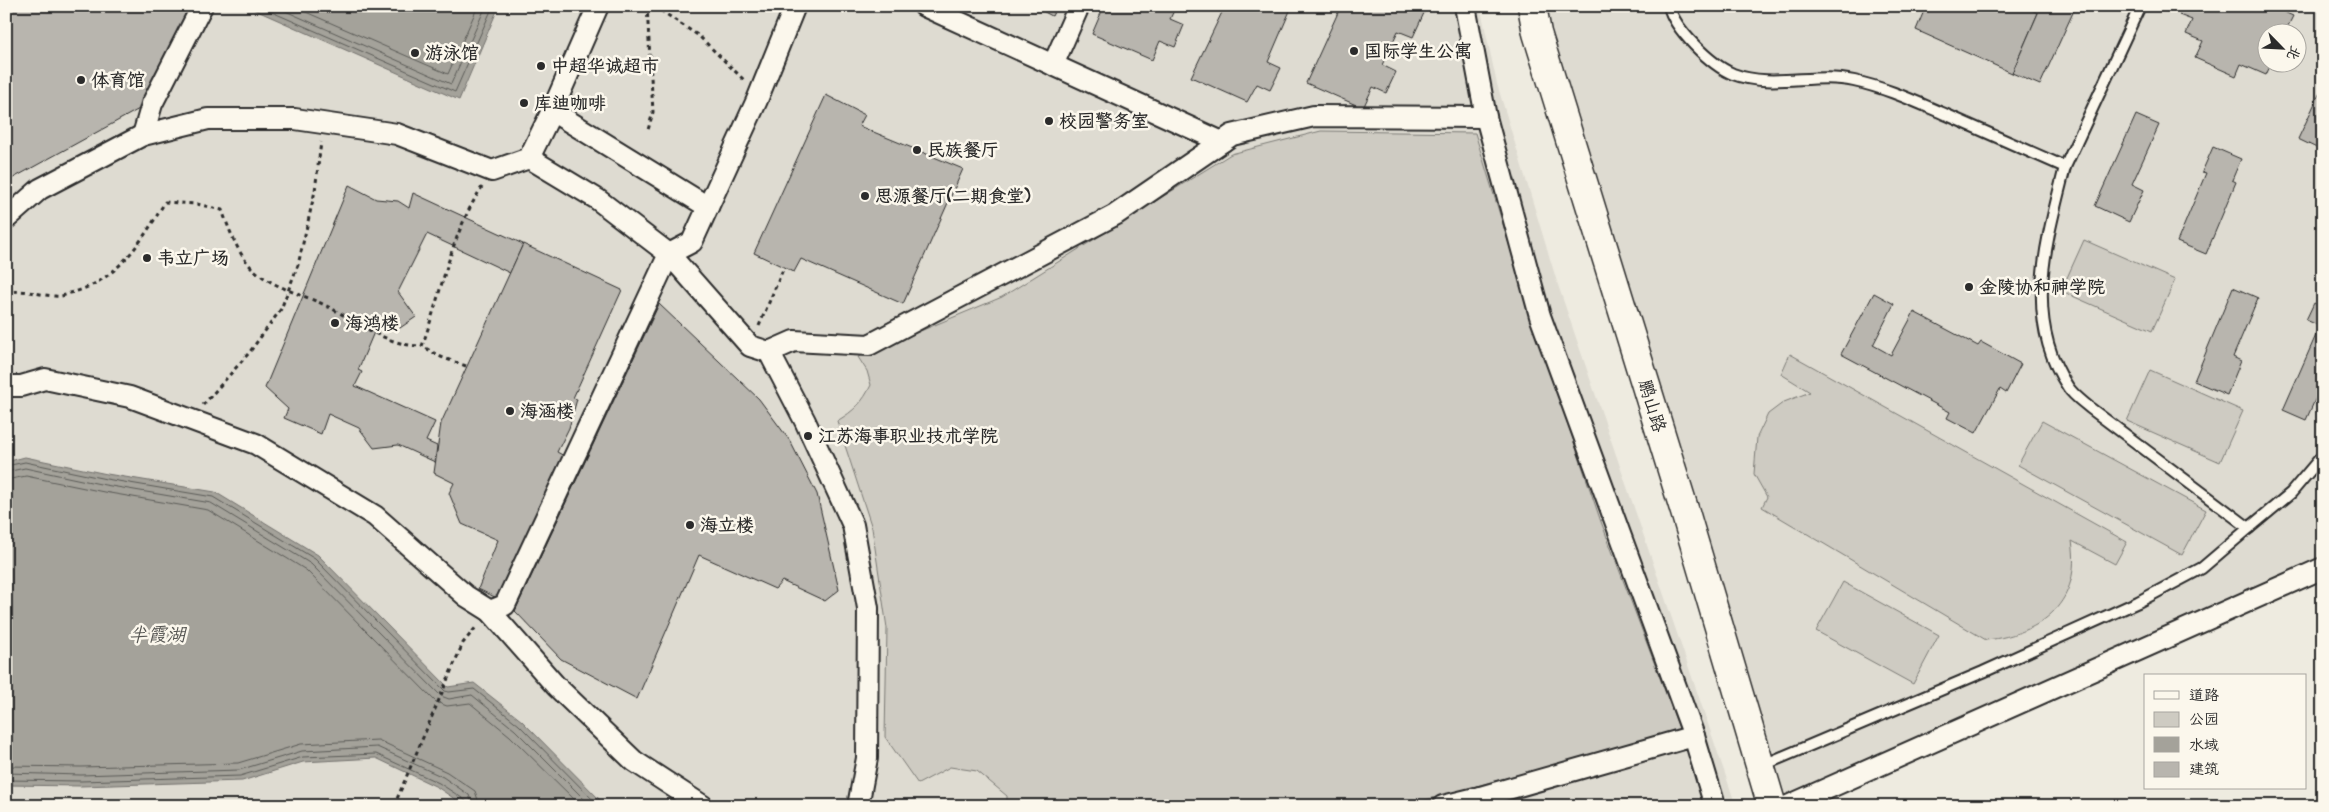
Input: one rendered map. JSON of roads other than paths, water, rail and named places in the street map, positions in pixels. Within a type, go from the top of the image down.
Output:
[{"type":"street","points":[[143,135],[152,104],[202,6]]},
{"type":"street","points":[[6,219],[40,189],[143,135],[208,119],[295,118],[397,134],[492,171],[529,158],[552,111],[598,6]]},
{"type":"street","points":[[490,611],[505,605],[669,254],[692,242],[759,94],[795,6]]},
{"type":"street","points":[[924,6],[1222,142]]},
{"type":"street","points":[[1053,65],[1079,6]]},
{"type":"street","points":[[1465,6],[1486,117],[1540,316],[1694,736],[1716,806]]},
{"type":"street","name":"鹏山路","points":[[1532,6],[1537,33],[1772,806]]},
{"type":"street","points":[[552,111],[708,207]]},
{"type":"street","points":[[529,158],[597,199],[669,254],[750,346],[770,352],[794,341],[869,345],[1114,215],[1232,135],[1314,116],[1486,117]]},
{"type":"street","points":[[770,352],[805,420],[853,525],[868,608],[867,758],[858,806]]},
{"type":"street","points":[[6,386],[21,386],[45,379],[130,397],[256,444],[375,516],[466,596],[490,611],[556,686],[634,761],[703,806]]},
{"type":"street","points":[[1788,806],[2323,568]]},
{"type":"street","points":[[1443,806],[1478,802],[1694,736]]},
{"type":"lane","points":[[1669,6],[1683,32],[1697,47],[1732,73],[1762,81],[1852,80],[1887,90],[2065,167]]},
{"type":"lane","points":[[2140,6],[2065,167],[2044,248],[2041,310],[2054,361],[2069,388],[2090,408],[2249,528]]},
{"type":"lane","points":[[1760,766],[1983,672],[2138,602],[2202,568],[2291,492],[2323,455]]},
{"type":"water","name":"游泳馆","points":[[246,6],[499,6],[459,100]]},
{"type":"water","name":"半霞湖","points":[[25,457],[107,474],[215,492],[318,555],[448,687],[474,683],[522,721],[606,806],[465,806],[437,787],[376,758],[303,762],[242,781],[81,786],[6,785],[6,462]]},
{"type":"place","name":"国际学生公寓","points":[[1354,51]]},
{"type":"place","name":"游泳馆","points":[[415,53]]},
{"type":"place","name":"中超华诚超市","points":[[541,66]]},
{"type":"place","name":"体育馆","points":[[81,80]]},
{"type":"place","name":"库迪咖啡","points":[[524,103]]},
{"type":"place","name":"校园警务室","points":[[1049,121]]},
{"type":"place","name":"民族餐厅","points":[[917,150]]},
{"type":"place","name":"思源餐厅(二期食堂)","points":[[865,196]]},
{"type":"place","name":"韦立广场","points":[[147,258]]},
{"type":"place","name":"金陵协和神学院","points":[[1969,287]]},
{"type":"place","name":"海鸿楼","points":[[335,323]]},
{"type":"place","name":"海涵楼","points":[[510,411]]},
{"type":"place","name":"江苏海事职业技术学院","points":[[808,436]]},
{"type":"place","name":"海立楼","points":[[690,525]]}]
